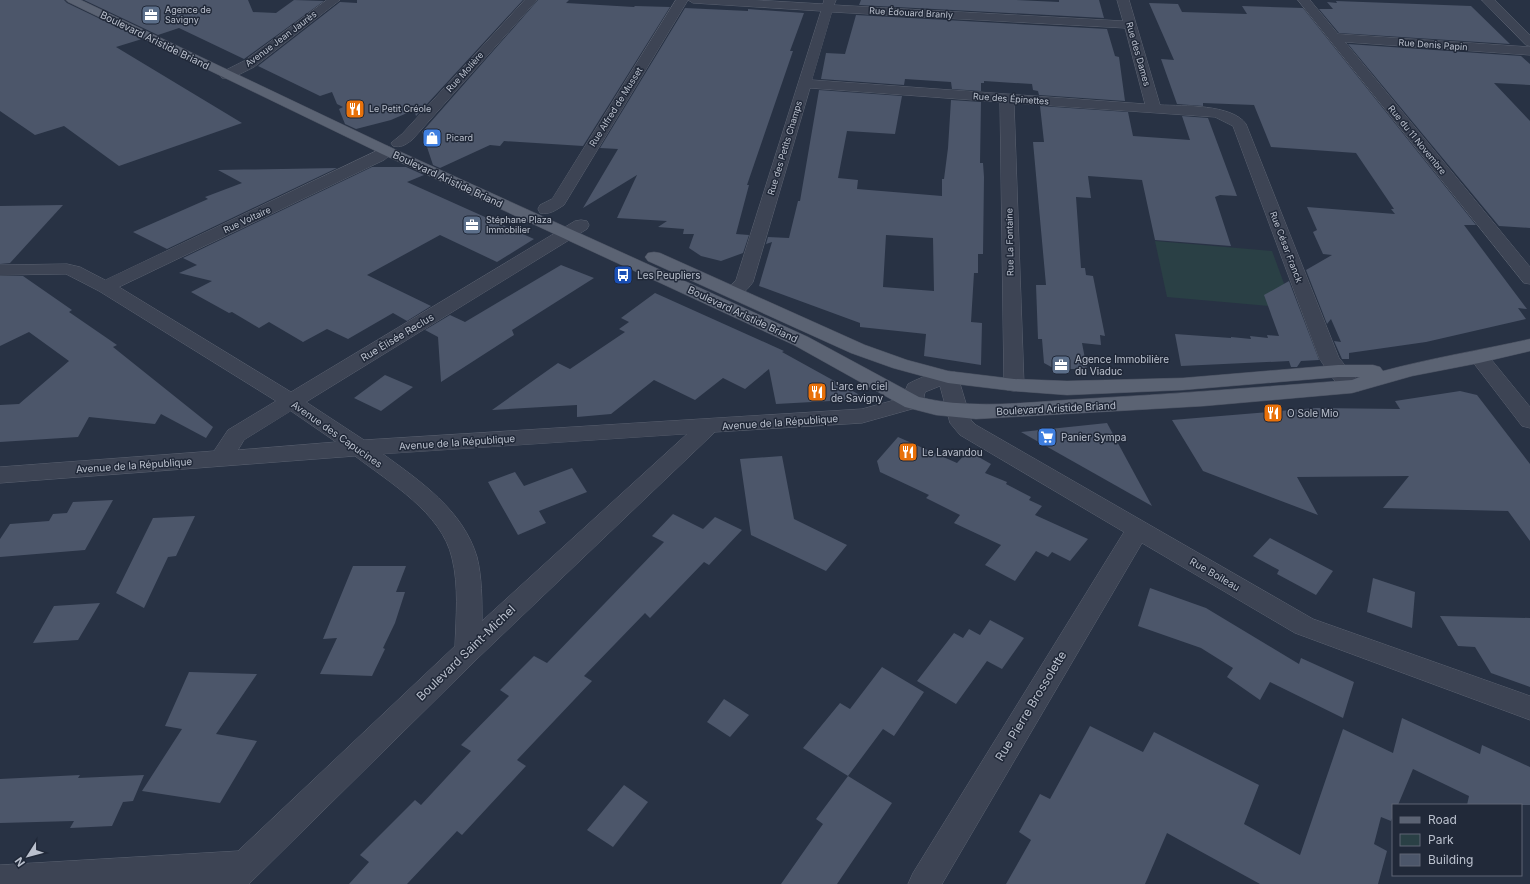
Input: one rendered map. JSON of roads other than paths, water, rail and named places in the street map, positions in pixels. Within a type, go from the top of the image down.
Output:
[{"type":"main road","name":"Boulevard Aristide Briand","points":[[72,0],[574,230],[733,292],[858,349],[900,364],[948,377],[1014,385],[1067,388],[1130,387],[1338,371],[1410,370]]},
{"type":"main road","name":"Boulevard Aristide Briand","points":[[93,0],[138,20],[234,73]]},
{"type":"main road","name":"Boulevard Aristide Briand","points":[[392,147],[546,209],[574,230],[628,262],[801,341],[912,402],[936,408],[976,412],[1021,410],[1204,399],[1352,386],[1410,370],[1479,357],[1530,345]]},
{"type":"main road","points":[[628,262],[666,271],[718,295],[727,295],[733,292]]},
{"type":"street","name":"Avenue Jean Jaurès","points":[[234,73],[334,0]]},
{"type":"street","name":"Rue Molière","points":[[392,147],[406,137],[531,0]]},
{"type":"street","name":"Rue Alfred de Musset","points":[[546,209],[558,202],[682,0]]},
{"type":"street","name":"Rue Édouard Branly","points":[[693,0],[829,4],[1130,25]]},
{"type":"street","name":"Rue des Dames","points":[[1123,0],[1154,109]]},
{"type":"street","name":"Rue du 11 Novembre","points":[[1304,0],[1530,280]]},
{"type":"street","points":[[1488,0],[1530,42]]},
{"type":"street","name":"Rue des Petits Champs","points":[[733,292],[744,282],[829,4]]},
{"type":"street","name":"Rue Denis Papin","points":[[1336,38],[1530,51]]},
{"type":"street","name":"Rue des Épinettes","points":[[804,84],[1217,113]]},
{"type":"street","name":"Rue La Fontaine","points":[[1008,99],[1014,385]]},
{"type":"street","name":"Rue César Franck","points":[[1217,113],[1230,118],[1239,124],[1329,358],[1338,371],[1352,386]]},
{"type":"street","name":"Rue Voltaire","points":[[105,288],[372,161],[392,147]]},
{"type":"street","name":"Rue Élisée Reclus","points":[[221,458],[236,435],[574,230]]},
{"type":"street","name":"Avenue des Capucines","points":[[0,270],[67,269],[74,271],[105,288],[291,402],[360,448],[431,504],[452,529],[465,557],[468,586],[468,650]]},
{"type":"street","points":[[1479,357],[1530,421]]},
{"type":"street","points":[[912,402],[915,389],[924,384],[948,377]]},
{"type":"street","name":"Rue Boileau","points":[[948,377],[961,423],[968,430],[1304,626],[1530,708]]},
{"type":"street","name":"Avenue de la République","points":[[0,475],[360,448],[862,416],[912,402]]},
{"type":"street","name":"Boulevard Saint-Michel","points":[[236,875],[468,650],[709,426]]},
{"type":"street","name":"Rue Pierre Brossolette","points":[[924,884],[1138,529]]},
{"type":"street","points":[[0,880],[236,875]]},
{"type":"place","name":"Agence de Savigny","points":[[151,15]]},
{"type":"place","name":"Le Petit Créole","points":[[355,109]]},
{"type":"place","name":"Picard","points":[[432,138]]},
{"type":"place","name":"Stéphane Plaza Immobilier","points":[[472,225]]},
{"type":"place","name":"Les Peupliers","points":[[623,275]]},
{"type":"place","name":"Agence Immobilière du Viaduc","points":[[1061,365]]},
{"type":"place","name":"L'arc en ciel de Savigny","points":[[817,392]]},
{"type":"place","name":"O Sole Mio","points":[[1273,413]]},
{"type":"place","name":"Panier Sympa","points":[[1047,437]]},
{"type":"place","name":"Le Lavandou","points":[[908,452]]}]
